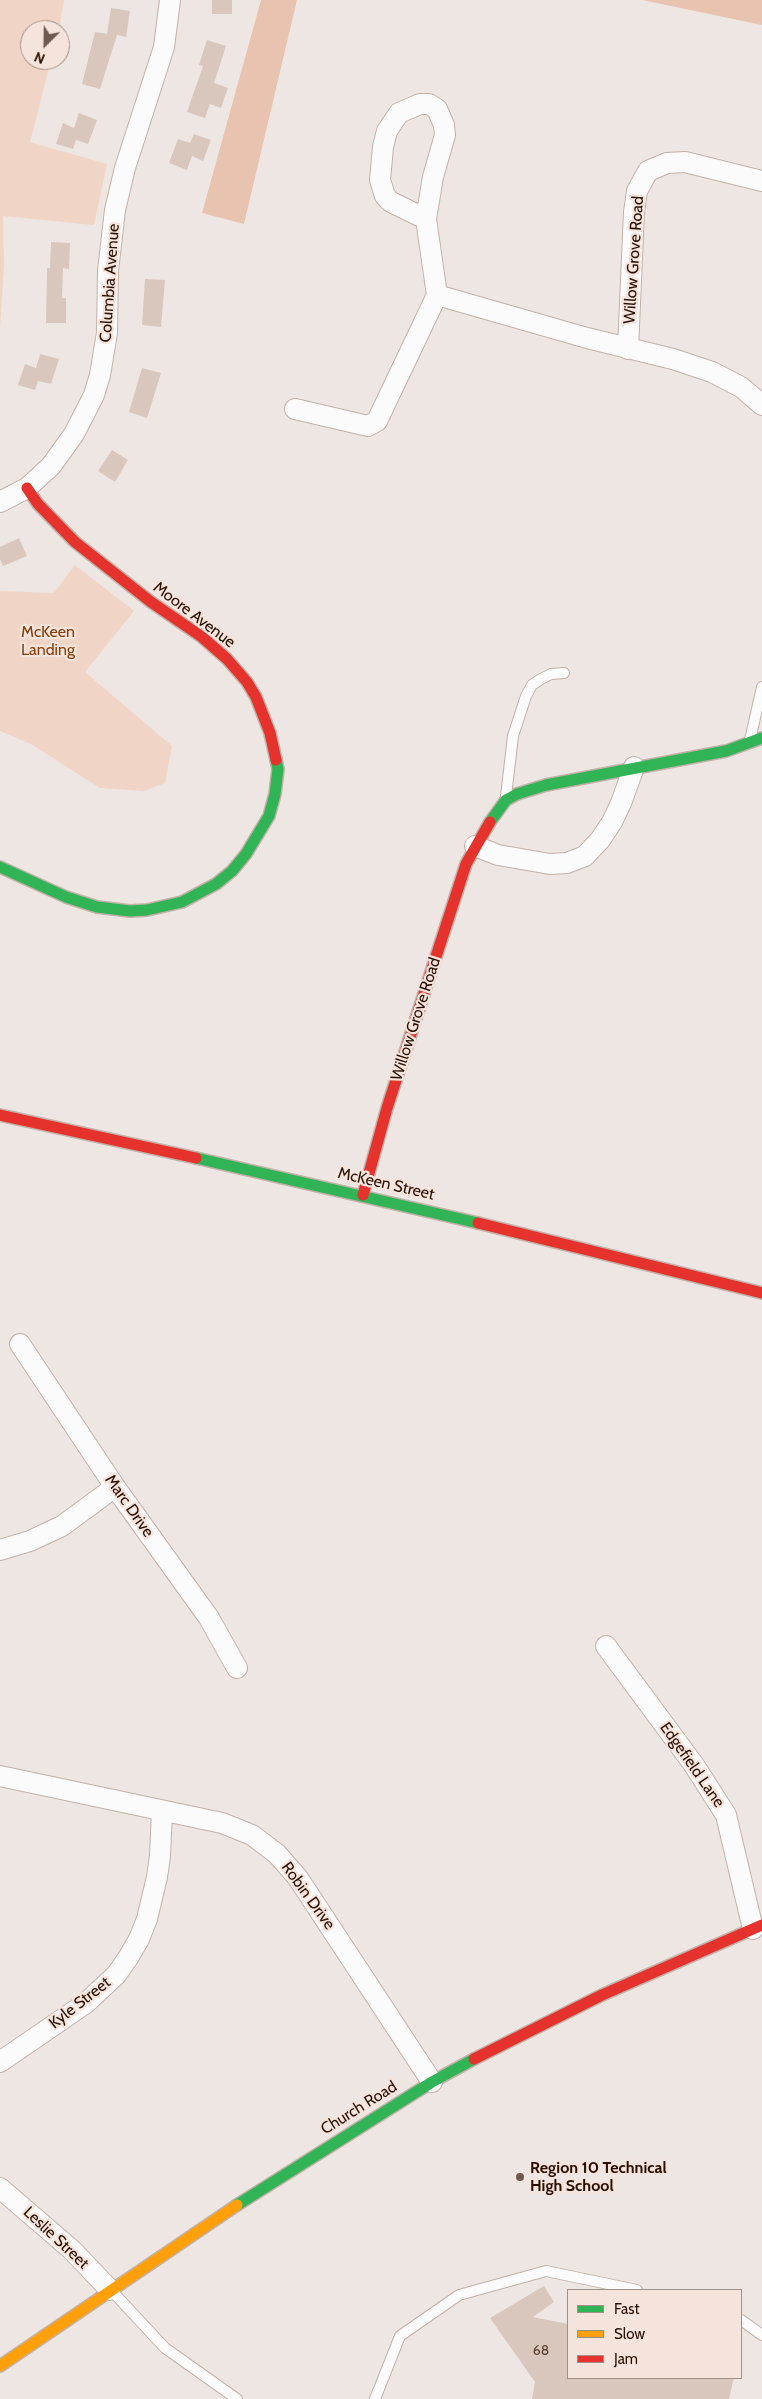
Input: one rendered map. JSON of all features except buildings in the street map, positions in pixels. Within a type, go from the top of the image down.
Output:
[{"type":"street","name":"Columbia Avenue","points":[[0,502],[27,488],[51,466],[74,434],[94,395],[100,375],[107,333],[108,271],[116,210],[125,168],[164,47],[170,0]]},
{"type":"street","points":[[295,409],[368,426],[378,421],[437,295],[426,219],[433,177],[445,136],[444,125],[437,109],[429,104],[420,104],[399,113],[387,131],[383,147],[380,180],[385,196],[391,202],[426,219]]},
{"type":"street","name":"Willow Grove Road","points":[[628,349],[634,212],[637,191],[648,171],[667,163],[685,162],[762,181]]},
{"type":"street","name":"Willow Grove Road","points":[[437,295],[628,349],[673,359],[712,372],[741,387],[762,405]]},
{"type":"street","name":"Moore Avenue","points":[[0,867],[66,897],[97,907],[130,911],[147,910],[182,902],[216,884],[246,854],[269,816],[275,794],[278,769],[270,733],[256,698],[246,682],[226,659],[202,637],[151,602],[74,542],[38,504],[27,488]]},
{"type":"street","points":[[506,800],[517,794],[546,785],[709,754],[762,738]]},
{"type":"street","points":[[475,846],[498,855],[550,864],[567,863],[585,856],[600,840],[612,822],[634,767]]},
{"type":"street","name":"Willow Grove Road","points":[[363,1195],[386,1108],[466,864],[475,846],[506,800]]},
{"type":"street","name":"McKeen Street","points":[[0,1115],[363,1195],[762,1293]]},
{"type":"street","name":"Marc Drive","points":[[20,1344],[115,1487],[209,1618],[237,1668]]},
{"type":"street","points":[[0,1550],[30,1541],[62,1526],[115,1487]]},
{"type":"street","name":"Edgefield Lane","points":[[606,1646],[694,1766],[726,1815],[758,1927]]},
{"type":"street","name":"Robin Drive","points":[[0,1776],[222,1823],[252,1835],[277,1854],[298,1878],[432,2082]]},
{"type":"street","name":"Kyle Street","points":[[0,2062],[86,2003],[116,1976],[128,1958],[139,1939],[147,1919],[157,1877],[162,1811]]},
{"type":"street","name":"Church Road","points":[[0,2366],[196,2231],[432,2082],[503,2043],[602,1995],[758,1927]]},
{"type":"street","name":"Leslie Street","points":[[0,2188],[72,2250],[110,2290]]},
{"type":"lane","name":"Willow Grove Road","points":[[506,800],[513,736],[526,696],[532,685],[551,674],[564,673]]},
{"type":"lane","points":[[749,743],[762,688]]},
{"type":"lane","points":[[375,2399],[400,2336],[459,2295],[546,2272],[632,2289]]},
{"type":"lane","points":[[110,2290],[166,2348],[237,2399]]},
{"type":"lane","points":[[742,2321],[762,2335]]},
{"type":"green space","points":[[0,0],[64,0],[61,20],[20,20],[20,70],[48,70],[30,142],[107,164],[94,225],[3,216],[4,265],[0,327]]},
{"type":"green space","name":"McKeen Landing","points":[[75,565],[134,611],[85,672],[172,746],[165,783],[144,791],[100,788],[31,744],[0,731],[0,591],[54,593]]},
{"type":"shaded area","points":[[261,0],[297,0],[244,224],[202,213]]},
{"type":"shaded area","points":[[642,0],[762,0],[762,25]]},
{"type":"traffic: fast","points":[[490,822],[506,800],[517,794],[546,785],[726,751],[762,738]]},
{"type":"traffic: fast","points":[[0,867],[66,897],[97,907],[130,911],[147,910],[182,902],[216,884],[232,871],[246,854],[269,816],[275,794],[278,769],[276,760]]},
{"type":"traffic: fast","points":[[196,1158],[478,1223]]},
{"type":"traffic: fast","points":[[237,2205],[432,2082],[474,2059]]},
{"type":"traffic: slow","points":[[0,2366],[237,2205]]},
{"type":"traffic: jam","points":[[27,488],[38,504],[75,542],[151,602],[202,637],[227,659],[247,682],[256,697],[270,733],[276,760]]},
{"type":"traffic: jam","points":[[363,1195],[387,1108],[466,864],[490,822]]},
{"type":"traffic: jam","points":[[0,1115],[196,1158]]},
{"type":"traffic: jam","points":[[478,1223],[762,1293]]},
{"type":"traffic: jam","points":[[474,2059],[602,1995],[762,1925]]},
{"type":"place","name":"Region 10 Technical High School","points":[[520,2177]]}]
